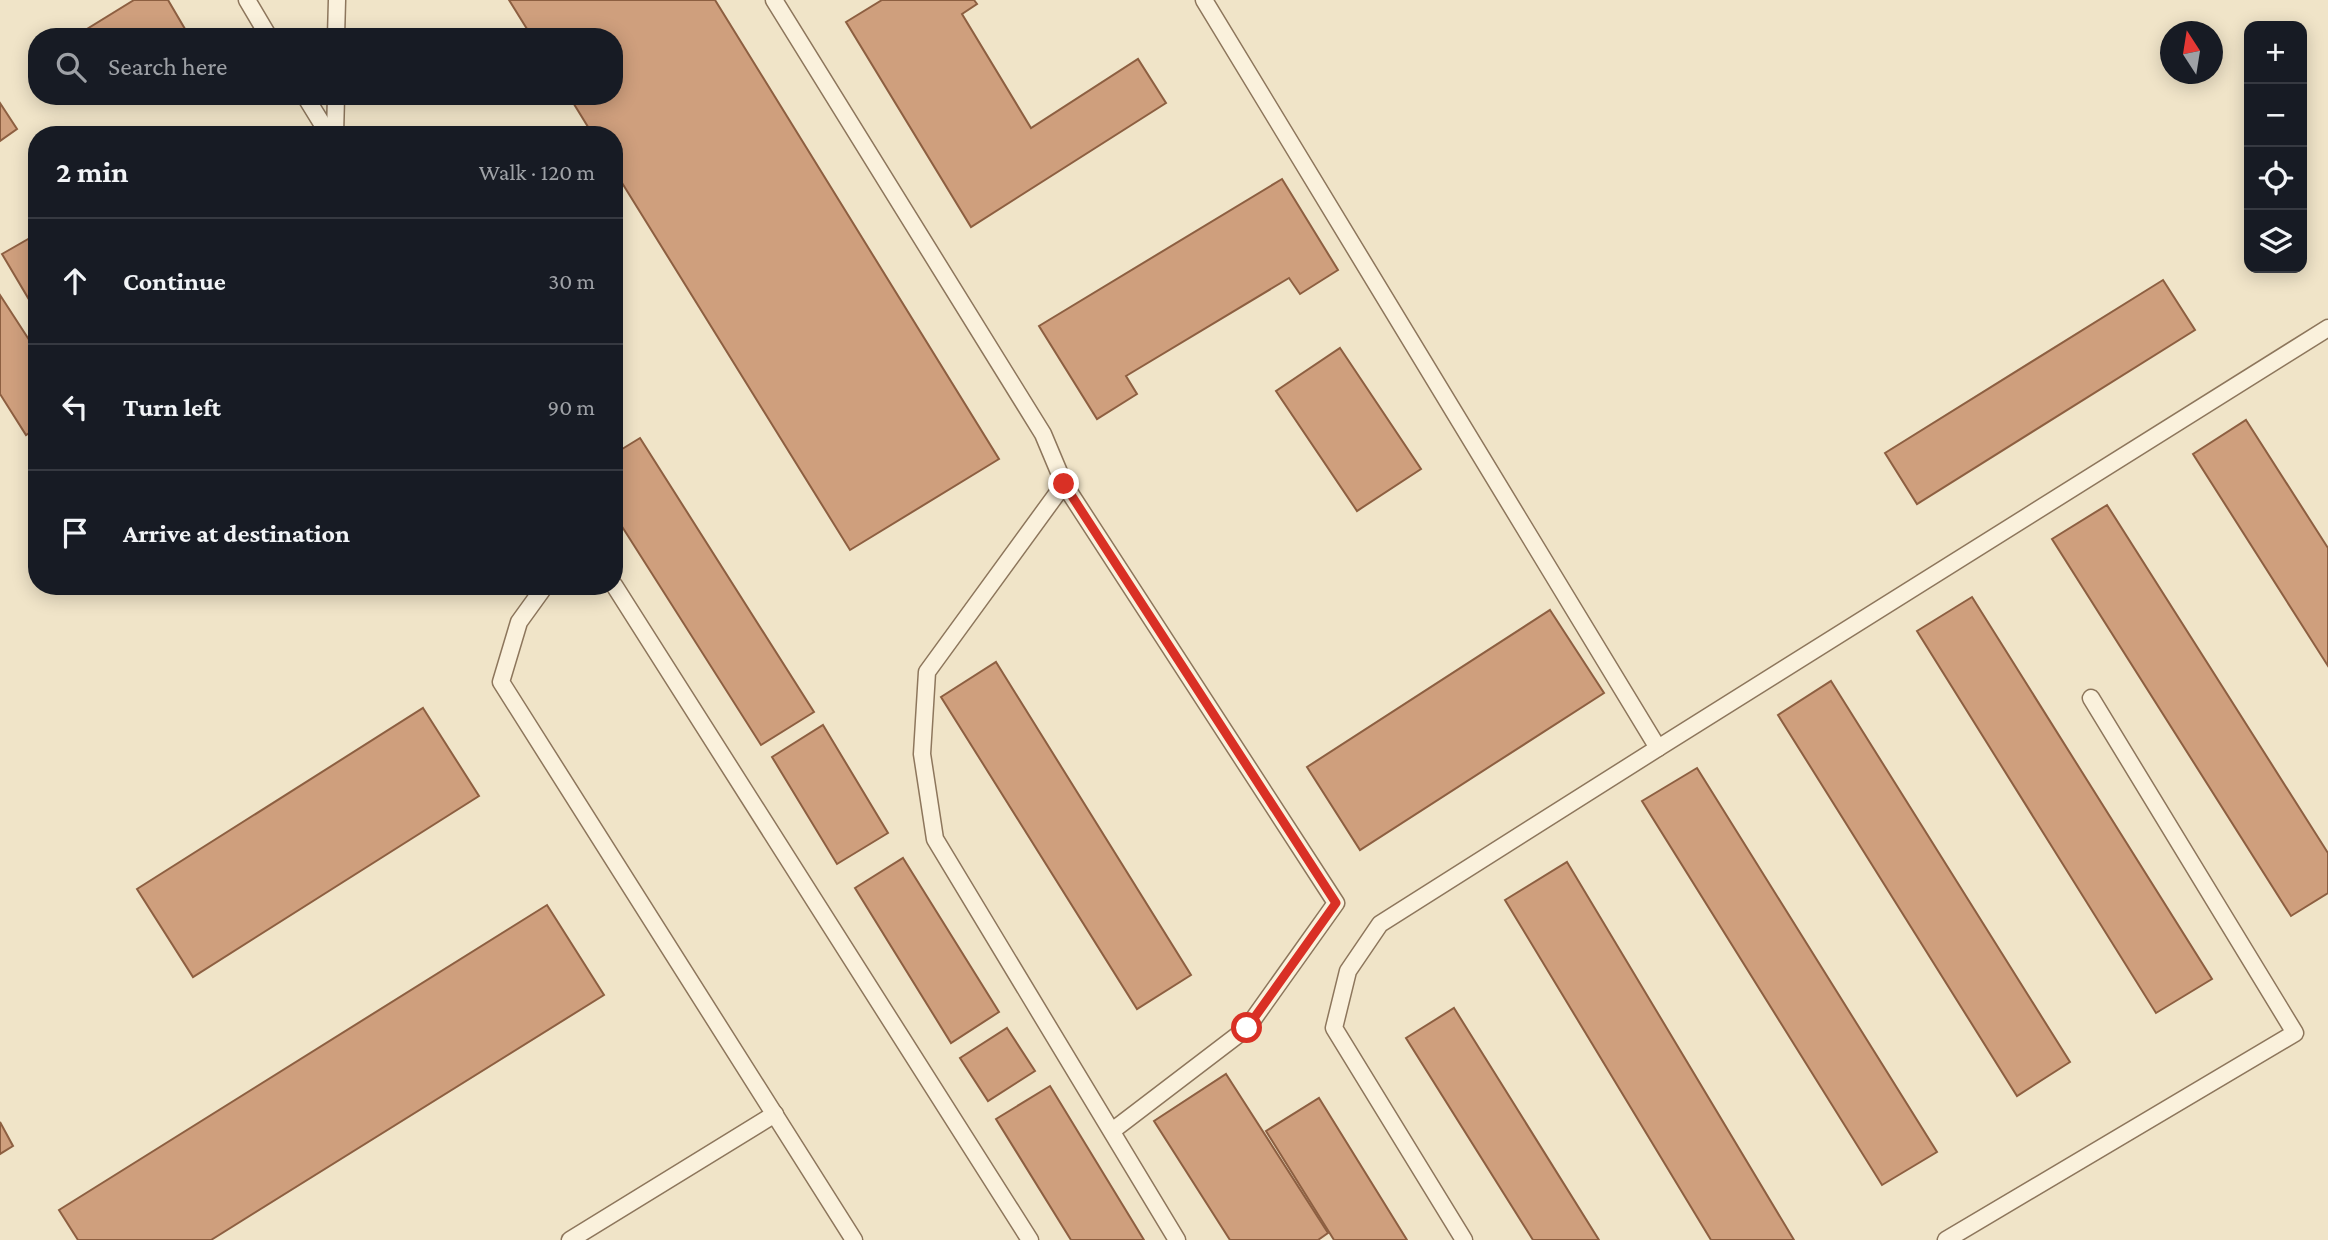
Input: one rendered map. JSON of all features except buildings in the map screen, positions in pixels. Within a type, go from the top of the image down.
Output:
[{"type":"lane","points":[[247,0],[264,28]]},
{"type":"lane","points":[[336,28],[337,0]]},
{"type":"lane","points":[[774,0],[1043,434],[1064,484],[1336,903],[1247,1028],[1112,1131]]},
{"type":"lane","points":[[1204,0],[1658,748]]},
{"type":"lane","points":[[311,105],[323,126]]},
{"type":"lane","points":[[335,126],[336,105]]},
{"type":"lane","points":[[1464,1240],[1334,1028],[1348,971],[1381,924],[2328,328]]},
{"type":"lane","points":[[1064,484],[926,672],[922,754],[935,839],[1177,1240]]},
{"type":"lane","points":[[538,595],[519,622],[501,682],[854,1240]]},
{"type":"lane","points":[[620,595],[1030,1240]]},
{"type":"lane","points":[[1946,1240],[2295,1033],[2091,698]]},
{"type":"lane","points":[[570,1240],[775,1114]]},
{"type":"route","points":[[1064,484],[1336,903],[1247,1028]]}]
